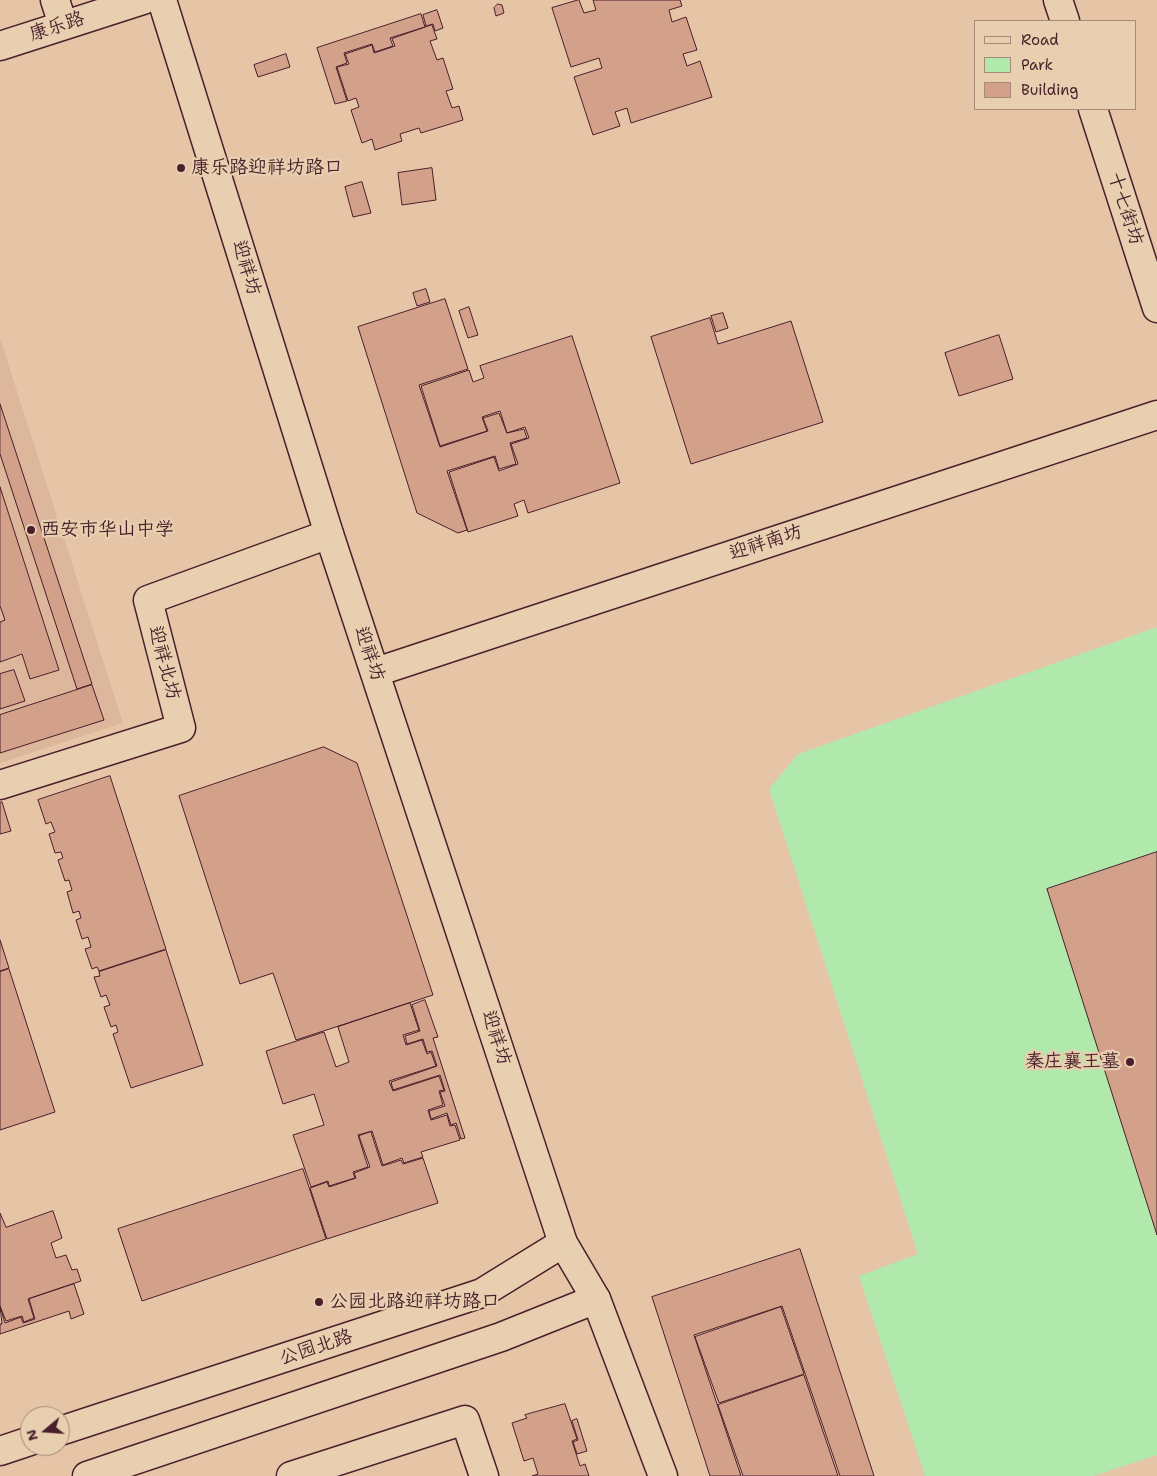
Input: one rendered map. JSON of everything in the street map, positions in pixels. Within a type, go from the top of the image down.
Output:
[{"type":"street","name":"康乐路","points":[[0,46],[59,13],[143,0]]},
{"type":"street","name":"迎祥坊","points":[[162,0],[329,534],[563,1243],[596,1299],[663,1476]]},
{"type":"street","points":[[1058,0],[1065,20]]},
{"type":"street","name":"十七街坊","points":[[1093,110],[1157,308]]},
{"type":"street","name":"迎祥南坊","points":[[376,672],[1157,415]]},
{"type":"street","name":"迎祥北坊","points":[[0,785],[181,728],[148,600],[329,534]]},
{"type":"street","name":"公园北路","points":[[70,1428],[482,1293],[563,1243]]},
{"type":"street","points":[[87,1476],[501,1337],[596,1299]]},
{"type":"street","points":[[291,1476],[464,1420],[484,1476]]},
{"type":"street","points":[[0,1451],[20,1444]]},
{"type":"shaded area","name":"西安市华山中学","points":[[0,338],[123,723],[0,763]]},
{"type":"green space","points":[[1157,627],[1157,1455],[1093,1476],[925,1476],[859,1276],[918,1254],[769,789],[798,754]]},
{"type":"building","points":[[579,0],[584,13],[596,10],[593,0],[680,0],[682,6],[669,10],[672,22],[686,17],[697,50],[683,54],[687,66],[700,61],[712,97],[631,123],[627,108],[615,112],[620,126],[593,135],[574,77],[602,68],[599,58],[571,67],[552,8]]},
{"type":"building","points":[[498,4],[502,5],[504,13],[496,16],[494,8]]},
{"type":"building","points":[[437,10],[443,28],[435,31],[433,24],[426,26],[423,15]]},
{"type":"building","points":[[421,14],[425,27],[390,38],[393,46],[375,52],[372,44],[344,53],[347,63],[336,67],[347,101],[335,104],[317,48]]},
{"type":"building","points":[[432,25],[437,39],[430,41],[437,60],[443,58],[453,89],[446,91],[452,108],[459,106],[463,120],[421,133],[419,128],[400,134],[402,141],[375,150],[372,139],[362,143],[351,110],[359,107],[356,98],[348,101],[337,67],[349,64],[345,54],[372,45],[374,53],[395,46],[392,39]]},
{"type":"building","points":[[286,54],[290,67],[258,77],[254,65]]},
{"type":"building","points":[[432,168],[436,200],[402,205],[398,173]]},
{"type":"building","points":[[362,182],[371,213],[353,217],[345,187]]},
{"type":"building","points":[[426,289],[430,302],[417,306],[413,293]]},
{"type":"building","points":[[445,299],[468,369],[419,385],[440,447],[488,431],[483,418],[499,413],[507,433],[524,429],[527,438],[510,443],[516,464],[499,469],[495,456],[447,471],[467,530],[458,533],[417,513],[358,327]]},
{"type":"building","points":[[469,307],[478,335],[468,338],[459,311]]},
{"type":"building","points":[[723,313],[728,328],[716,332],[711,316]]},
{"type":"building","points":[[710,318],[718,344],[791,321],[823,422],[691,464],[651,337]]},
{"type":"building","points":[[999,335],[1013,379],[959,396],[945,353]]},
{"type":"building","points":[[572,336],[620,483],[528,513],[524,500],[514,504],[518,516],[468,532],[449,472],[494,457],[499,471],[518,464],[511,444],[529,438],[525,427],[507,433],[500,411],[482,417],[487,431],[440,446],[421,386],[469,370],[473,382],[484,378],[480,366]]},
{"type":"building","points":[[0,404],[92,684],[77,689],[0,454]]},
{"type":"building","points":[[0,487],[59,670],[30,679],[22,654],[0,662],[0,622],[5,620],[0,606]]},
{"type":"building","points":[[14,670],[25,701],[0,709],[0,674]]},
{"type":"building","points":[[92,685],[104,720],[0,753],[0,715]]},
{"type":"building","points":[[324,747],[357,763],[433,995],[296,1040],[273,973],[240,984],[179,796]]},
{"type":"building","points":[[110,776],[166,949],[99,971],[97,967],[92,969],[85,949],[91,947],[88,937],[82,939],[76,920],[81,918],[79,911],[73,913],[67,892],[72,890],[69,880],[65,881],[58,860],[63,858],[61,852],[55,853],[49,834],[55,832],[51,822],[46,824],[38,800]]},
{"type":"building","points":[[2,802],[11,831],[0,834],[0,803]]},
{"type":"building","name":"秦庄襄王墓","points":[[1157,852],[1157,1235],[1047,889]]},
{"type":"building","points":[[0,940],[9,968],[0,971]]},
{"type":"building","points":[[166,950],[203,1065],[131,1088],[113,1034],[118,1032],[116,1025],[111,1027],[104,1007],[110,1005],[106,995],[101,997],[94,977],[100,976],[99,972]]},
{"type":"building","points":[[9,969],[55,1112],[0,1130],[0,972]]},
{"type":"building","points":[[425,1000],[438,1037],[433,1038],[465,1138],[461,1139],[456,1123],[451,1125],[447,1113],[431,1119],[429,1111],[445,1106],[440,1092],[445,1091],[440,1075],[393,1090],[391,1082],[437,1066],[432,1051],[427,1052],[423,1039],[407,1044],[405,1036],[420,1031],[412,1005]]},
{"type":"building","points":[[410,1003],[419,1030],[403,1035],[406,1045],[422,1040],[427,1054],[431,1052],[436,1066],[389,1081],[393,1091],[439,1076],[444,1090],[439,1091],[443,1105],[428,1110],[431,1120],[447,1115],[450,1126],[455,1125],[460,1140],[421,1152],[423,1157],[404,1163],[402,1158],[383,1165],[372,1131],[358,1135],[368,1167],[353,1172],[355,1178],[329,1186],[328,1181],[311,1187],[293,1135],[324,1125],[314,1094],[283,1104],[266,1051],[324,1032],[336,1067],[349,1062],[338,1027]]},
{"type":"building","points":[[371,1132],[382,1166],[401,1160],[403,1164],[423,1158],[438,1203],[327,1239],[310,1188],[327,1182],[329,1187],[356,1178],[354,1173],[370,1167],[359,1136]]},
{"type":"building","points":[[303,1169],[326,1239],[142,1301],[118,1229]]},
{"type":"building","points":[[53,1211],[62,1238],[51,1243],[56,1258],[66,1255],[72,1270],[77,1269],[81,1281],[28,1299],[34,1318],[24,1322],[22,1316],[6,1321],[0,1306],[0,1213],[6,1227]]},
{"type":"building","points":[[800,1249],[874,1476],[840,1476],[782,1306],[694,1335],[741,1476],[710,1476],[652,1297]]},
{"type":"building","points":[[74,1284],[84,1314],[71,1319],[69,1311],[0,1334],[0,1324],[2,1324],[0,1306],[5,1323],[21,1317],[23,1323],[35,1319],[29,1299]]},
{"type":"building","points":[[781,1307],[804,1374],[719,1403],[695,1337]]},
{"type":"building","points":[[804,1375],[838,1476],[743,1476],[718,1405]]},
{"type":"building","points":[[565,1404],[577,1439],[572,1441],[580,1466],[585,1464],[589,1476],[532,1476],[538,1474],[533,1458],[524,1461],[512,1423],[527,1418],[525,1415]]},
{"type":"building","points":[[577,1419],[587,1451],[577,1454],[573,1442],[578,1440],[572,1421]]},
{"type":"place","name":"康乐路迎祥坊路口","points":[[181,168]]},
{"type":"place","name":"西安市华山中学","points":[[31,530]]},
{"type":"place","name":"秦庄襄王墓","points":[[1130,1062]]},
{"type":"place","name":"公园北路迎祥坊路口","points":[[319,1302]]}]
